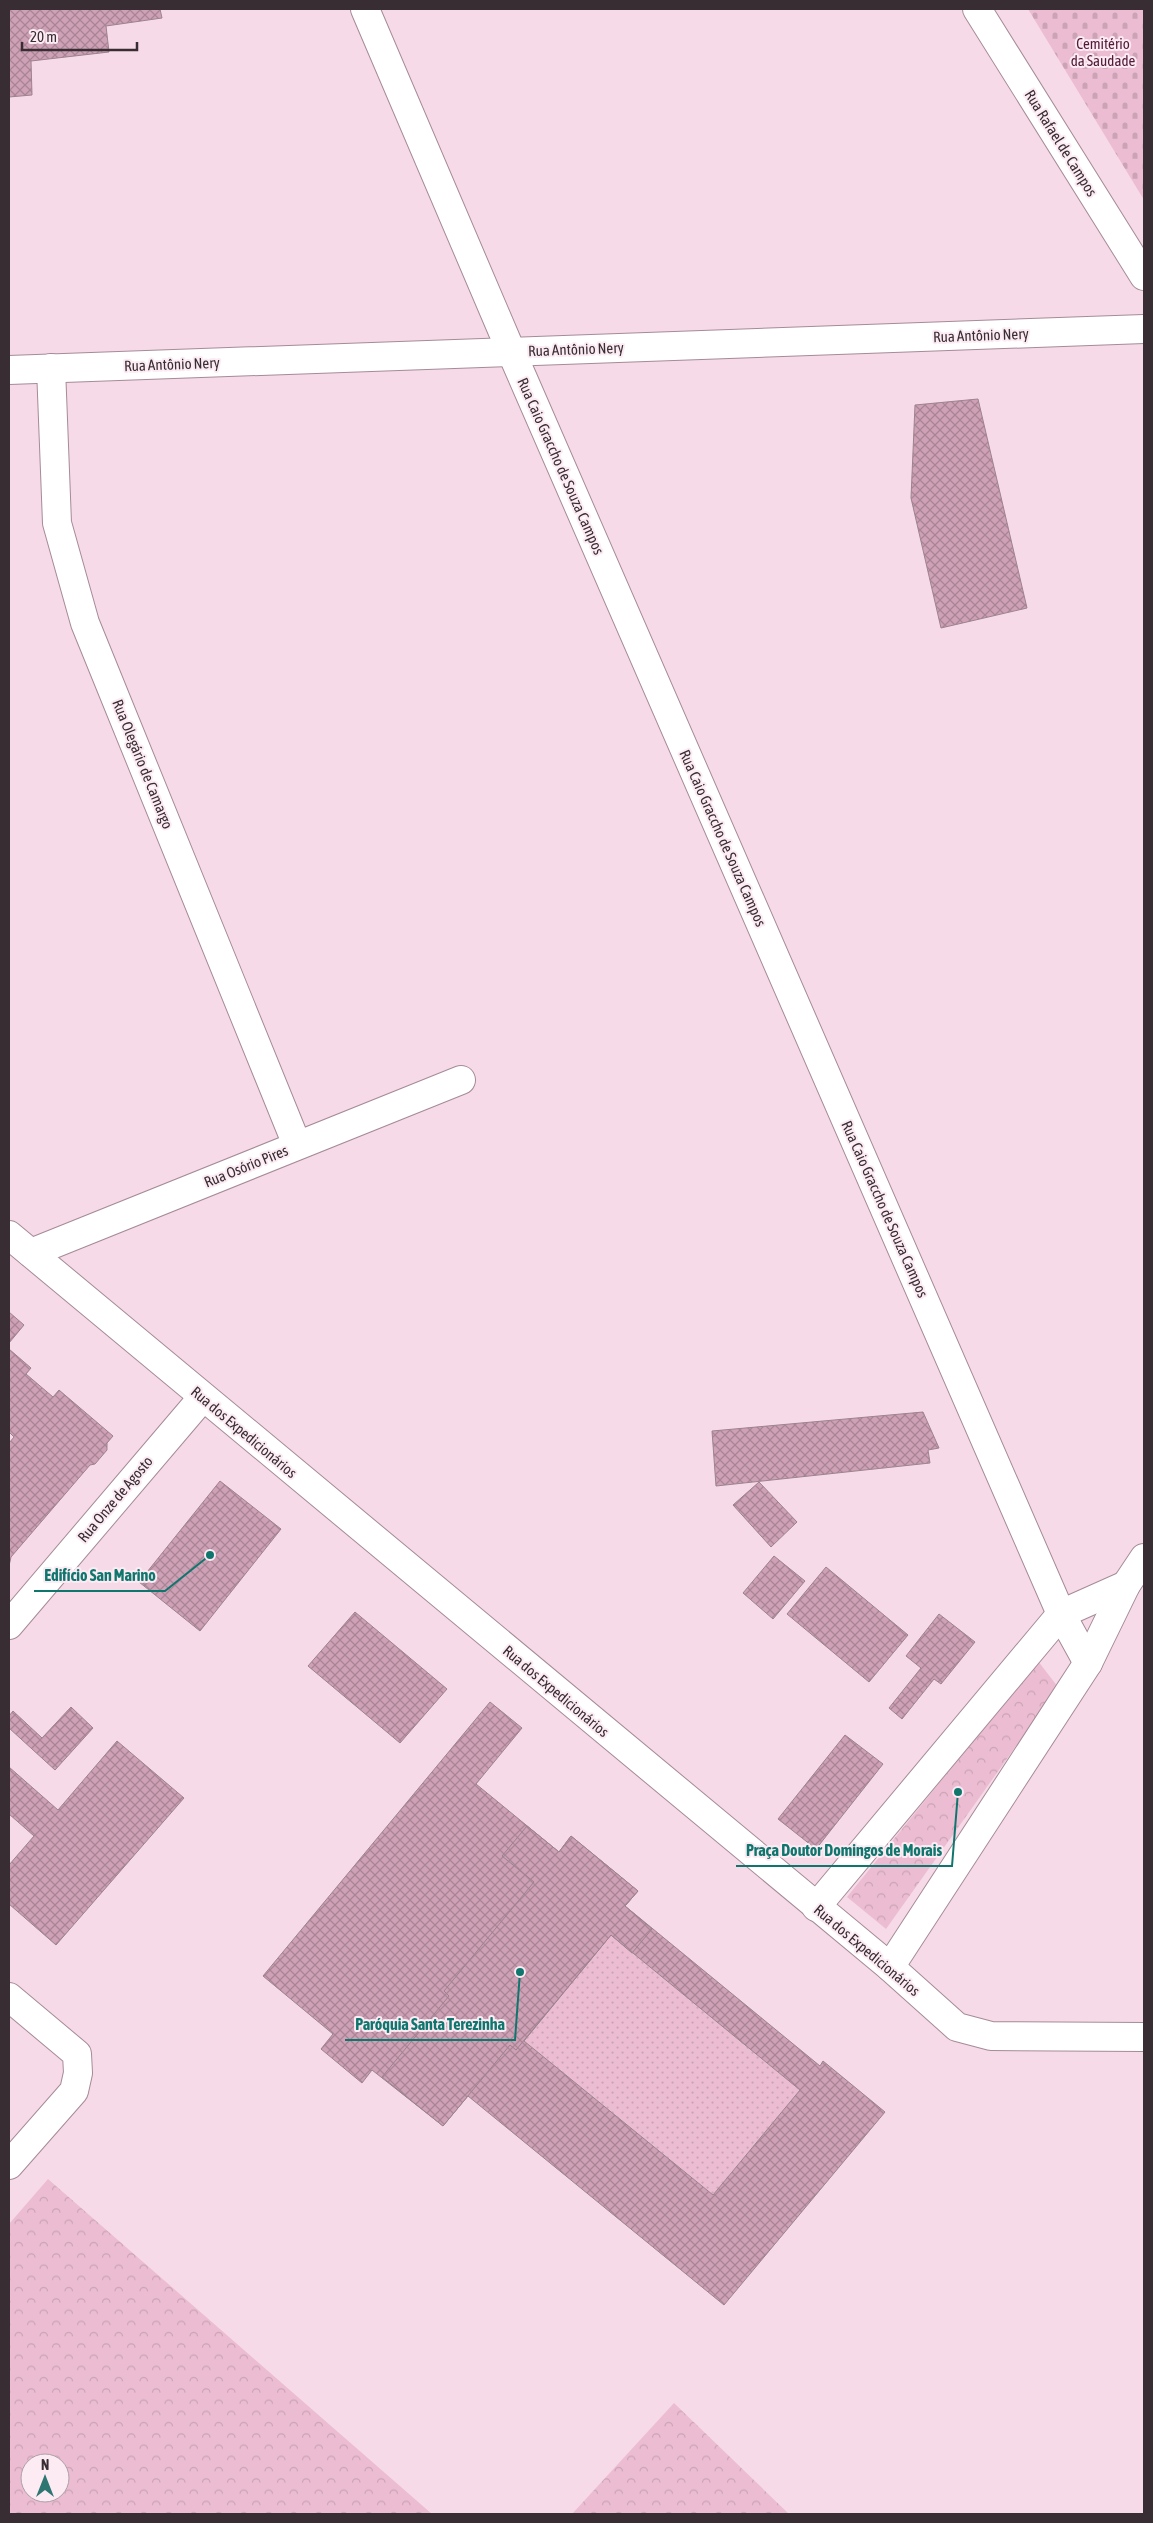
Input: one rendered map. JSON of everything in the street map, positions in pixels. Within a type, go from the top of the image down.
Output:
[{"type":"street","name":"Rua Caio Graccho de Souza Campos","points":[[366,9],[511,351],[1061,1614],[1088,1663]]},
{"type":"street","name":"Rua Rafael de Campos","points":[[977,9],[1144,276]]},
{"type":"street","name":"Rua Antônio Nery","points":[[9,370],[1144,329]]},
{"type":"street","name":"Rua Olegário de Camargo","points":[[51,368],[57,523],[86,623],[297,1145]]},
{"type":"street","name":"Rua Osório Pires","points":[[31,1254],[461,1080]]},
{"type":"street","name":"Rua dos Expedicionários","points":[[9,1235],[890,1967],[957,2027],[991,2036],[1144,2037]]},
{"type":"street","name":"Rua Onze de Agosto","points":[[9,1625],[203,1397]]},
{"type":"street","points":[[890,1967],[1088,1663],[1126,1585],[1144,1558]]},
{"type":"street","points":[[816,1907],[1061,1614],[1126,1585]]},
{"type":"street","points":[[9,1997],[77,2054],[78,2073],[74,2091],[9,2165]]},
{"type":"green space","name":"Cemitério da Saudade","points":[[1028,9],[1144,9],[1144,200]]},
{"type":"green space","points":[[1038,1661],[1058,1687],[886,1929],[847,1897]]},
{"type":"green space","points":[[611,1935],[800,2090],[713,2195],[524,2041]]},
{"type":"green space","points":[[48,2179],[432,2514],[9,2514],[9,2224]]},
{"type":"green space","points":[[674,2403],[789,2514],[572,2514]]},
{"type":"building","points":[[9,9],[160,9],[162,18],[106,26],[109,52],[31,61],[32,95],[9,97]]},
{"type":"building","points":[[978,399],[1027,608],[941,628],[911,498],[915,405]]},
{"type":"building","points":[[9,1312],[24,1325],[9,1343]]},
{"type":"building","points":[[9,1349],[31,1368],[26,1374],[53,1397],[59,1390],[113,1436],[107,1443],[107,1450],[95,1464],[90,1465],[11,1557],[9,1566],[9,1443],[14,1437],[9,1432]]},
{"type":"building","points":[[923,1412],[939,1448],[928,1450],[930,1463],[716,1486],[712,1431]]},
{"type":"building","points":[[220,1481],[281,1529],[200,1631],[139,1582]]},
{"type":"building","points":[[759,1482],[797,1522],[771,1547],[733,1505]]},
{"type":"building","points":[[774,1556],[805,1581],[773,1619],[743,1593]]},
{"type":"building","points":[[826,1567],[908,1635],[869,1682],[787,1614]]},
{"type":"building","points":[[355,1612],[447,1689],[400,1743],[308,1666]]},
{"type":"building","points":[[939,1614],[975,1642],[941,1684],[934,1679],[902,1719],[889,1708],[921,1668],[906,1656]]},
{"type":"building","points":[[490,1702],[522,1728],[476,1784],[559,1852],[571,1836],[638,1891],[625,1906],[820,2066],[823,2061],[885,2112],[724,2305],[468,2096],[443,2126],[372,2070],[362,2083],[321,2049],[333,2034],[263,1976]],"holes":[[[611,1935],[800,2090],[713,2195],[524,2041]]]},
{"type":"building","points":[[71,1707],[93,1728],[55,1770],[9,1728],[9,1716],[13,1711],[42,1738]]},
{"type":"building","points":[[845,1735],[883,1764],[816,1849],[778,1819]]},
{"type":"building","points":[[117,1741],[184,1798],[56,1945],[9,1904],[9,1865],[34,1836],[9,1814],[9,1767],[58,1810]]},
{"type":"building","points":[[527,1826],[559,1852],[571,1836],[638,1891],[625,1906],[652,1929],[632,1953],[611,1935],[516,2050],[510,2045],[443,2126],[382,2077],[449,1996],[444,1991],[534,1882],[502,1856]]},
{"type":"place","name":"Edifício San Marino","points":[[210,1555]]},
{"type":"place","name":"Praça Doutor Domingos de Morais","points":[[958,1792]]},
{"type":"place","name":"Paróquia Santa Terezinha","points":[[520,1972]]}]
